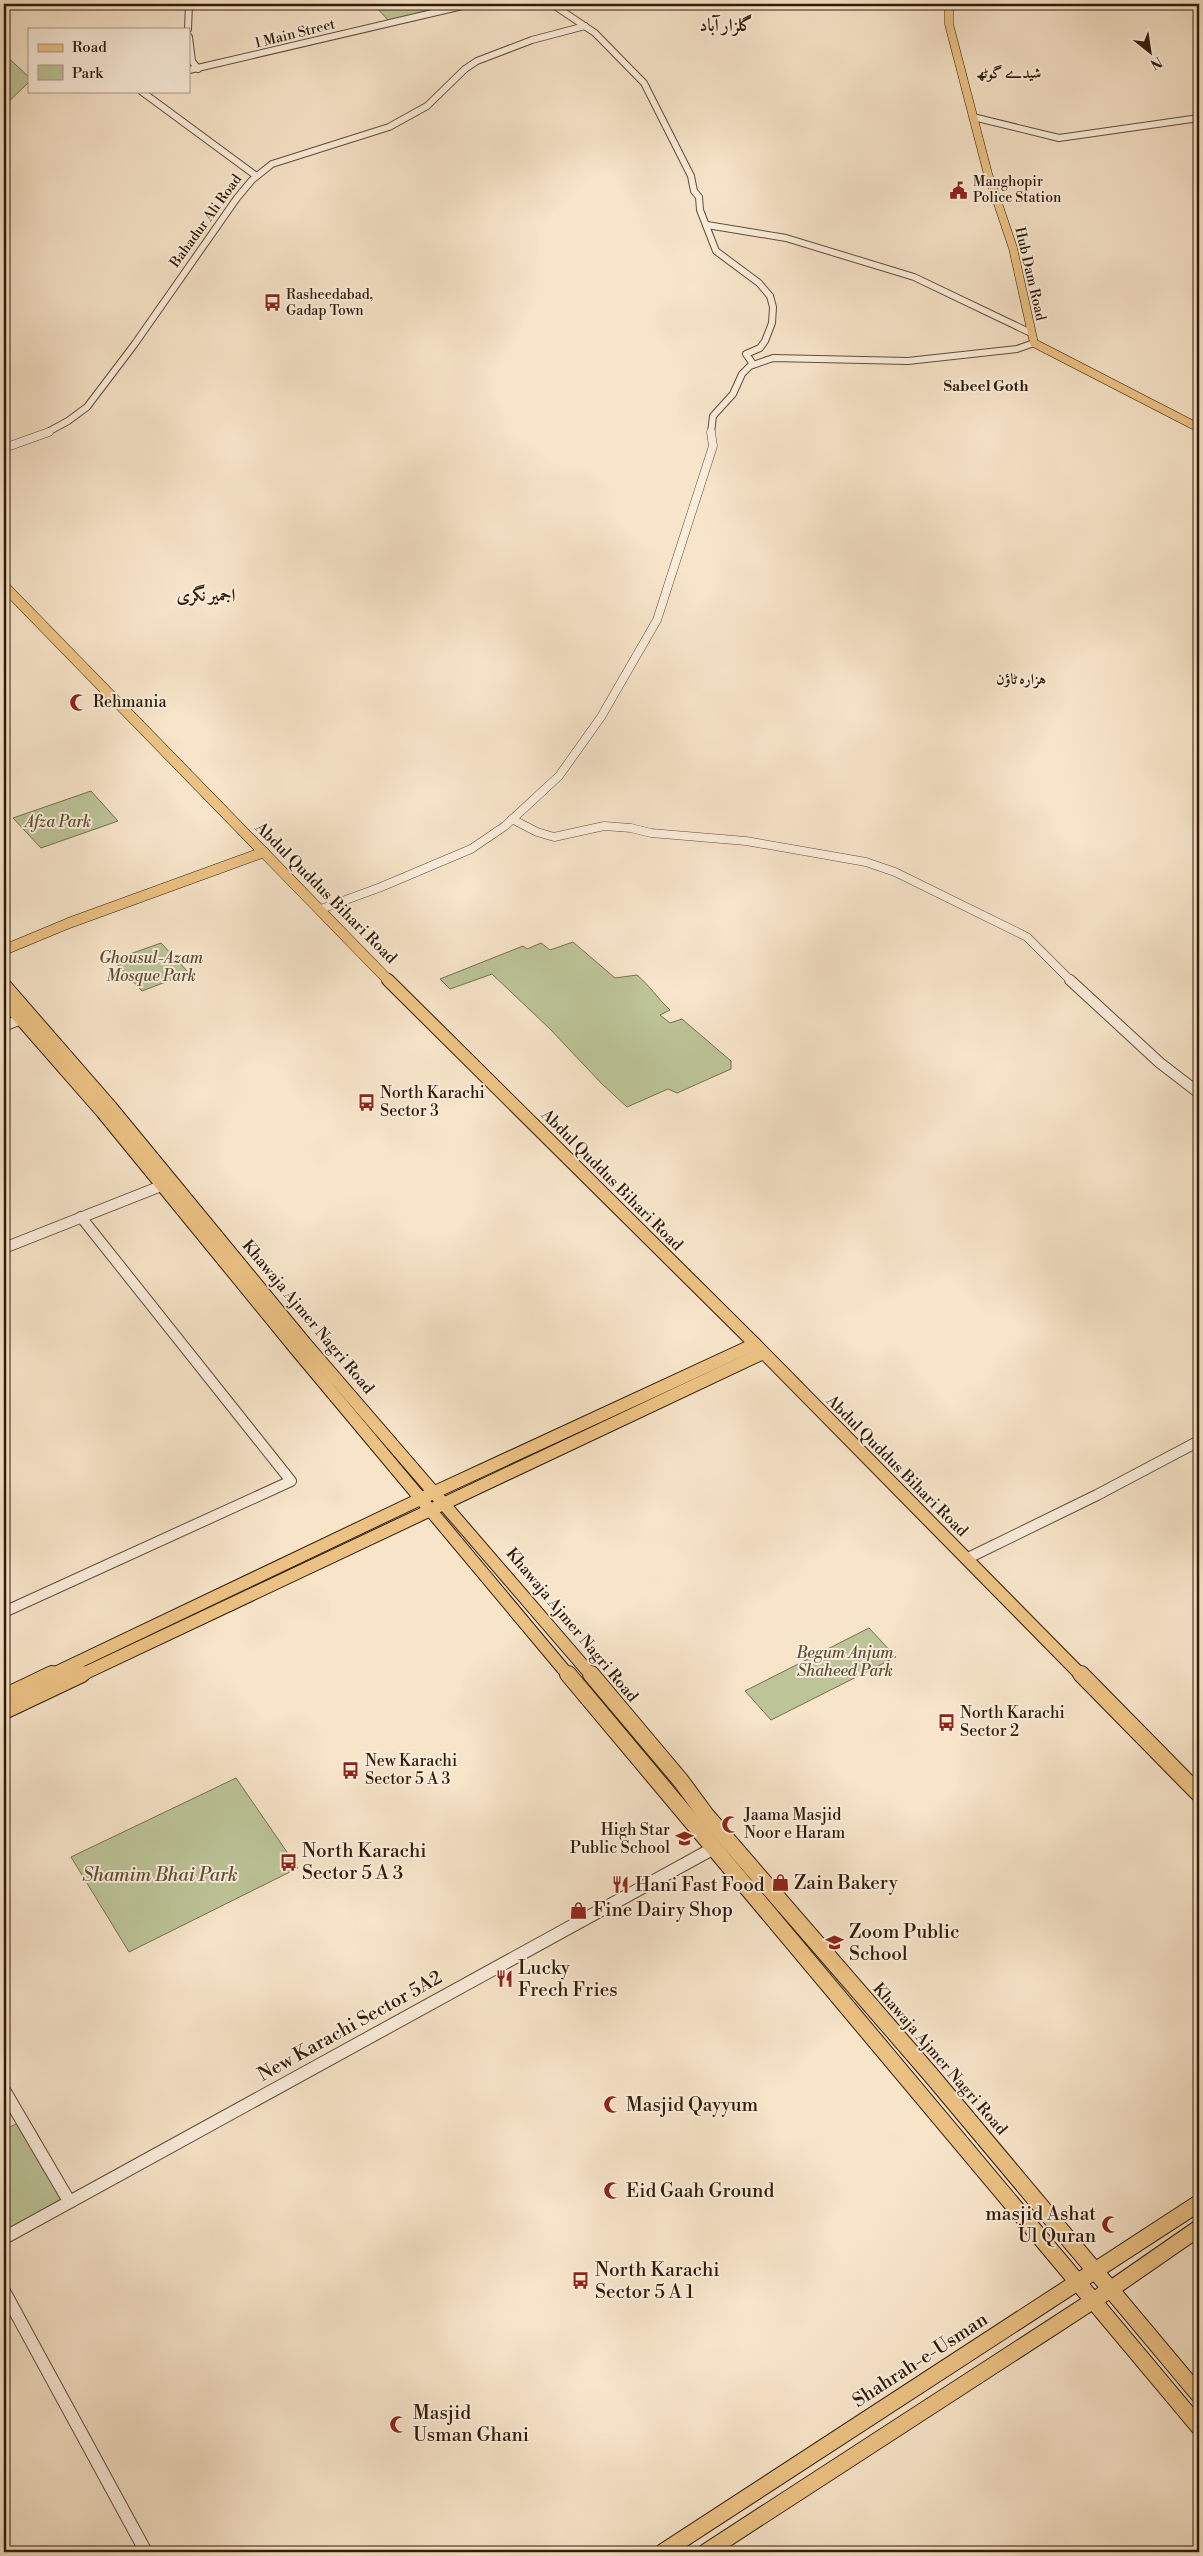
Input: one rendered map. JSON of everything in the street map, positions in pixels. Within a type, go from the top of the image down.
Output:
[{"type":"main road","name":"Hub Dam Road","points":[[946,4],[949,10],[949,24],[988,174],[1013,248],[1034,343],[1199,428]]},
{"type":"main road","name":"Abdul Quddus Bihari Road","points":[[4,586],[398,990],[759,1349],[1199,1794]]},
{"type":"main road","points":[[5,948],[264,852]]},
{"type":"main road","name":"Khawaja Ajmer Nagri Road","points":[[4,984],[111,1107],[161,1186],[203,1228]]},
{"type":"main road","name":"Khawaja Ajmer Nagri Road","points":[[4,1000],[137,1148],[438,1506],[652,1776],[1094,2299],[1199,2427]]},
{"type":"main road","points":[[4,1697],[428,1495],[759,1349]]},
{"type":"main road","points":[[4,1711],[438,1506],[759,1349]]},
{"type":"main road","name":"Khawaja Ajmer Nagri Road","points":[[438,1506],[485,1549],[816,1943],[986,2139],[1199,2395]]},
{"type":"main road","points":[[652,1776],[668,1767]]},
{"type":"main road","points":[[801,1952],[816,1943]]},
{"type":"main road","points":[[968,2151],[986,2139]]},
{"type":"main road","name":"Shahrah-e-Usman","points":[[663,2552],[1199,2203]]},
{"type":"main road","points":[[706,2552],[1111,2289],[1199,2228]]},
{"type":"street","points":[[188,28],[189,4]]},
{"type":"street","name":"1 Main Street","points":[[190,70],[471,4]]},
{"type":"street","points":[[552,4],[585,26],[620,56],[644,83],[691,176],[694,191],[700,197],[700,210],[716,251],[758,283],[770,296],[773,307],[772,323],[765,341],[760,348],[746,354],[753,364]]},
{"type":"street","name":"Bahadur Ali Road","points":[[4,448],[56,429],[74,419],[87,407],[208,240],[235,198],[255,175],[272,164],[389,127],[412,116],[427,106],[465,69],[483,58],[532,40],[585,26]]},
{"type":"street","points":[[190,45],[192,61],[198,68]]},
{"type":"street","points":[[142,92],[248,172],[255,175]]},
{"type":"street","points":[[973,117],[1060,138],[1199,118]]},
{"type":"street","points":[[707,225],[786,238],[914,277],[1031,333]]},
{"type":"street","points":[[321,909],[381,887],[471,849],[512,819],[559,776],[601,717],[656,620],[713,446],[710,428],[713,416],[733,394],[742,374],[753,364],[773,358],[878,362],[908,361],[1017,349],[1034,343]]},
{"type":"street","points":[[512,819],[537,832],[554,837],[604,826],[631,828],[651,832],[746,841],[866,862],[895,872],[1027,937],[1110,1018],[1160,1063],[1199,1093]]},
{"type":"street","points":[[4,1026],[21,1020]]},
{"type":"street","points":[[4,1248],[161,1186]]},
{"type":"street","points":[[4,1612],[291,1481],[81,1217]]},
{"type":"street","points":[[966,1559],[1097,1495],[1199,1441]]},
{"type":"street","name":"New Karachi Sector 5A2","points":[[4,2238],[714,1848]]},
{"type":"street","points":[[4,2090],[69,2201]]},
{"type":"street","points":[[4,2291],[146,2552]]},
{"type":"green space","points":[[373,4],[440,4],[447,8],[390,22]]},
{"type":"green space","points":[[4,54],[28,76],[28,83],[4,106]]},
{"type":"green space","name":"Afza Park","points":[[91,791],[118,821],[41,848],[13,818]]},
{"type":"green space","points":[[573,942],[615,978],[637,975],[670,1010],[660,1015],[670,1023],[682,1019],[731,1061],[731,1069],[677,1093],[668,1089],[627,1107],[602,1084],[550,1029],[492,974],[450,989],[440,979],[523,946],[527,949],[541,943],[550,950]]},
{"type":"green space","name":"Ghousul-Azam Mosque Park","points":[[161,943],[189,973],[142,991],[113,960]]},
{"type":"green space","name":"Begum Anjum Shaheed Park","points":[[869,1628],[896,1657],[771,1720],[745,1691]]},
{"type":"green space","name":"Shamim Bhai Park","points":[[236,1778],[298,1868],[129,1952],[71,1857]]},
{"type":"green space","points":[[22,2121],[69,2201],[4,2237],[4,2130]]},
{"type":"place","name":"Manghopir Police Station","points":[[959,190]]},
{"type":"place","name":"Rasheedabad, Gadap Town","points":[[272,303]]},
{"type":"place","name":"Rehmania","points":[[79,702]]},
{"type":"place","name":"North Karachi Sector 3","points":[[366,1102]]},
{"type":"place","name":"North Karachi Sector 2","points":[[946,1722]]},
{"type":"place","name":"New Karachi Sector 5 A 3","points":[[351,1770]]},
{"type":"place","name":"Jaama Masjid Noor e Haram","points":[[730,1824]]},
{"type":"place","name":"High Star Public School","points":[[684,1839]]},
{"type":"place","name":"North Karachi Sector 5 A 3","points":[[288,1862]]},
{"type":"place","name":"Zain Bakery","points":[[780,1883]]},
{"type":"place","name":"Hani Fast Food","points":[[621,1885]]},
{"type":"place","name":"Fine Dairy Shop","points":[[579,1910]]},
{"type":"place","name":"Zoom Public School","points":[[835,1943]]},
{"type":"place","name":"Lucky Frech Fries","points":[[504,1979]]},
{"type":"place","name":"Masjid Qayyum","points":[[612,2105]]},
{"type":"place","name":"Eid Gaah Ground","points":[[612,2191]]},
{"type":"place","name":"masjid Ashat Ul Quran","points":[[1110,2225]]},
{"type":"place","name":"North Karachi Sector 5 A 1","points":[[581,2281]]},
{"type":"place","name":"Masjid Usman Ghani","points":[[399,2424]]},
{"type":"district","name":"گلزار آباد","points":[[726,25]]},
{"type":"district","name":"شیدے گوٹھ","points":[[1009,73]]},
{"type":"district","name":"Sabeel Goth","points":[[986,386]]},
{"type":"district","name":"اجمیر نگری","points":[[206,595]]},
{"type":"district","name":"ہزارہ ٹاؤن","points":[[1021,679]]}]
